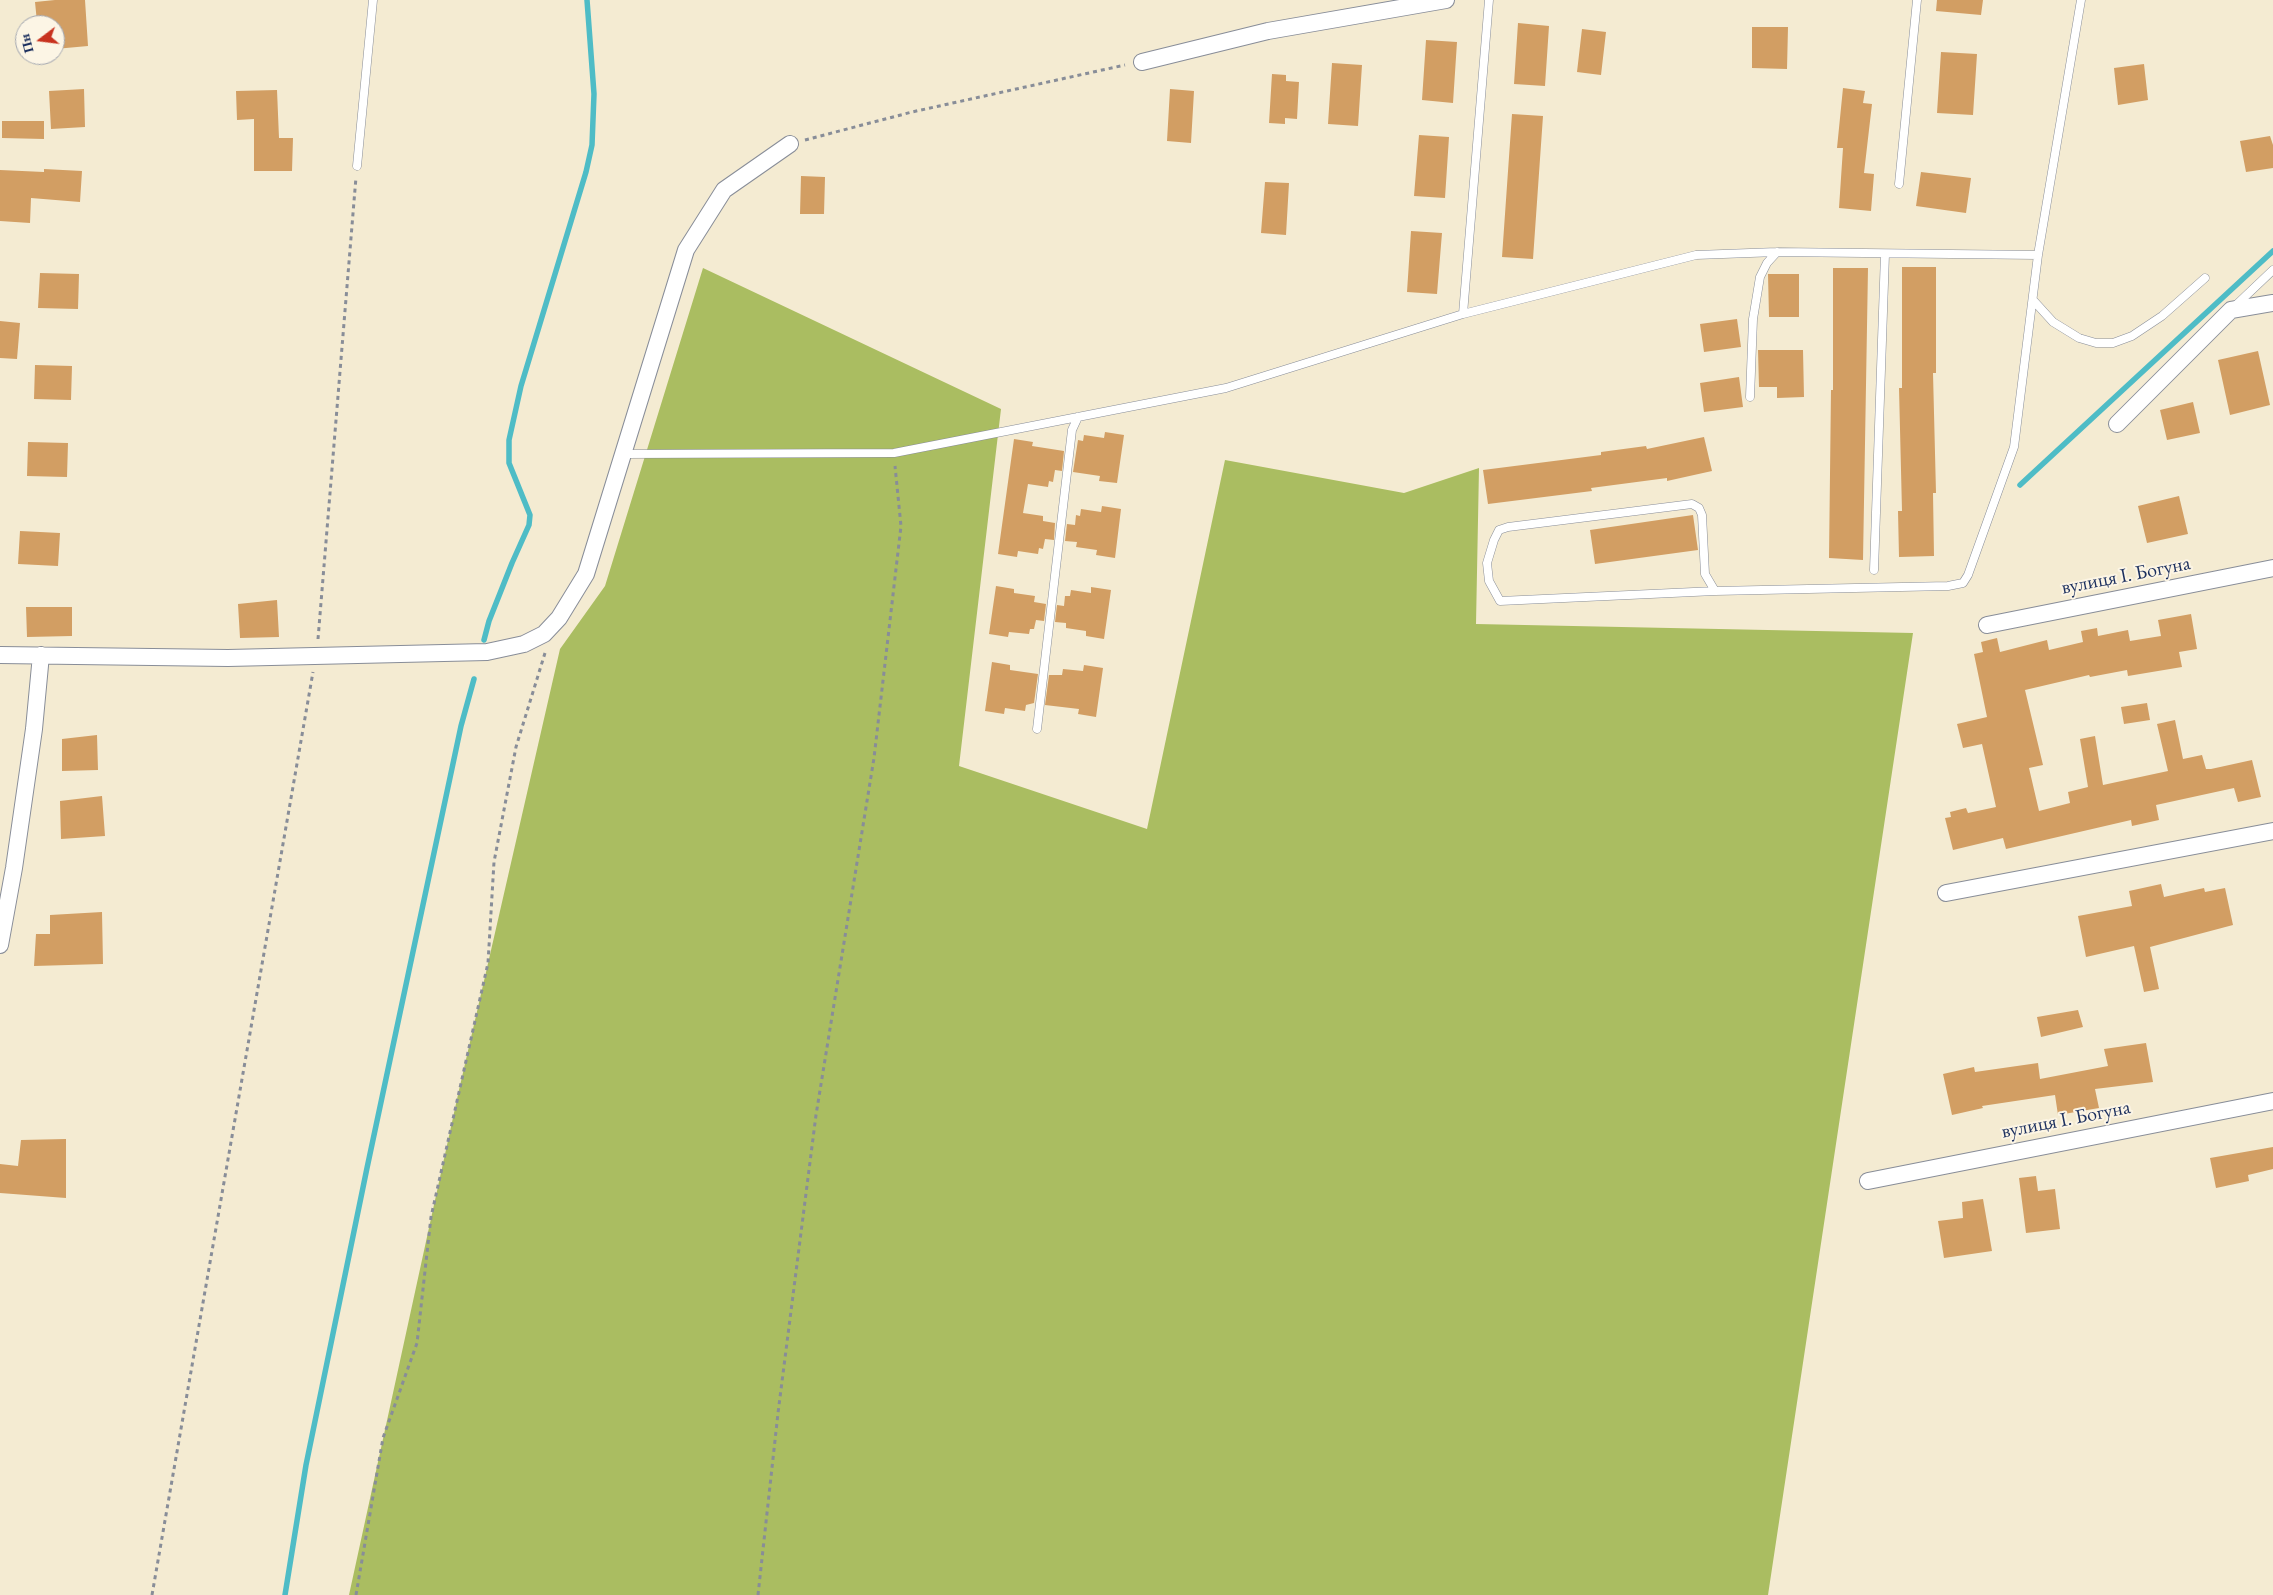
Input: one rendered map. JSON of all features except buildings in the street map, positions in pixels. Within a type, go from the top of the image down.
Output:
[{"type":"street","points":[[1142,62],[1268,31],[1411,3],[1446,0]]},
{"type":"street","points":[[0,655],[218,658],[487,652],[524,644],[544,634],[559,618],[586,574],[686,250],[724,190],[790,144]]},
{"type":"street","points":[[2117,424],[2231,310],[2273,303]]},
{"type":"street","name":"вулиця І. Богуна","points":[[1987,625],[2273,568]]},
{"type":"street","points":[[0,945],[17,849],[34,729],[41,655]]},
{"type":"street","points":[[1946,893],[2273,831]]},
{"type":"street","name":"вулиця І. Богуна","points":[[1868,1181],[2273,1102]]},
{"type":"lane","points":[[357,166],[373,0]]},
{"type":"lane","points":[[1463,314],[1489,0]]},
{"type":"lane","points":[[1899,184],[1918,0]]},
{"type":"lane","points":[[1715,591],[1705,574],[1702,516],[1699,508],[1692,504],[1508,527],[1499,530],[1487,563],[1489,581],[1500,601],[1715,591],[1948,586],[1963,583],[1968,575],[2014,447],[2038,255],[2081,0]]},
{"type":"lane","points":[[1750,397],[1752,319],[1759,285],[1767,263],[1777,252]]},
{"type":"lane","points":[[624,454],[894,453],[1226,388],[1463,314],[1696,256],[1777,252],[2038,255]]},
{"type":"lane","points":[[1874,570],[1886,254]]},
{"type":"lane","points":[[2231,310],[2273,270]]},
{"type":"lane","points":[[2033,300],[2053,322],[2079,338],[2096,343],[2113,344],[2132,336],[2162,316],[2205,278]]},
{"type":"lane","points":[[1037,729],[1072,430],[1078,417]]},
{"type":"path","points":[[790,144],[912,112],[1142,62]]},
{"type":"path","points":[[152,1595],[316,656],[357,166]]},
{"type":"path","points":[[758,1595],[778,1413],[816,1115],[874,758],[901,526],[894,453]]},
{"type":"path","points":[[356,1595],[383,1438],[417,1343],[431,1217],[488,963],[494,862],[516,746],[536,678],[548,646]]},
{"type":"green space","points":[[703,268],[1001,409],[959,766],[1147,829],[1225,460],[1404,493],[1479,468],[1476,624],[1913,633],[1768,1595],[349,1595],[459,1090],[560,649],[605,586]]},
{"type":"waterway","points":[[484,640],[489,621],[529,525],[530,515],[509,463],[509,440],[521,386],[586,172],[592,145],[594,94],[587,0]]},
{"type":"waterway","points":[[2020,485],[2273,251]]},
{"type":"waterway","points":[[285,1595],[306,1465],[367,1168],[461,726],[474,679]]}]
